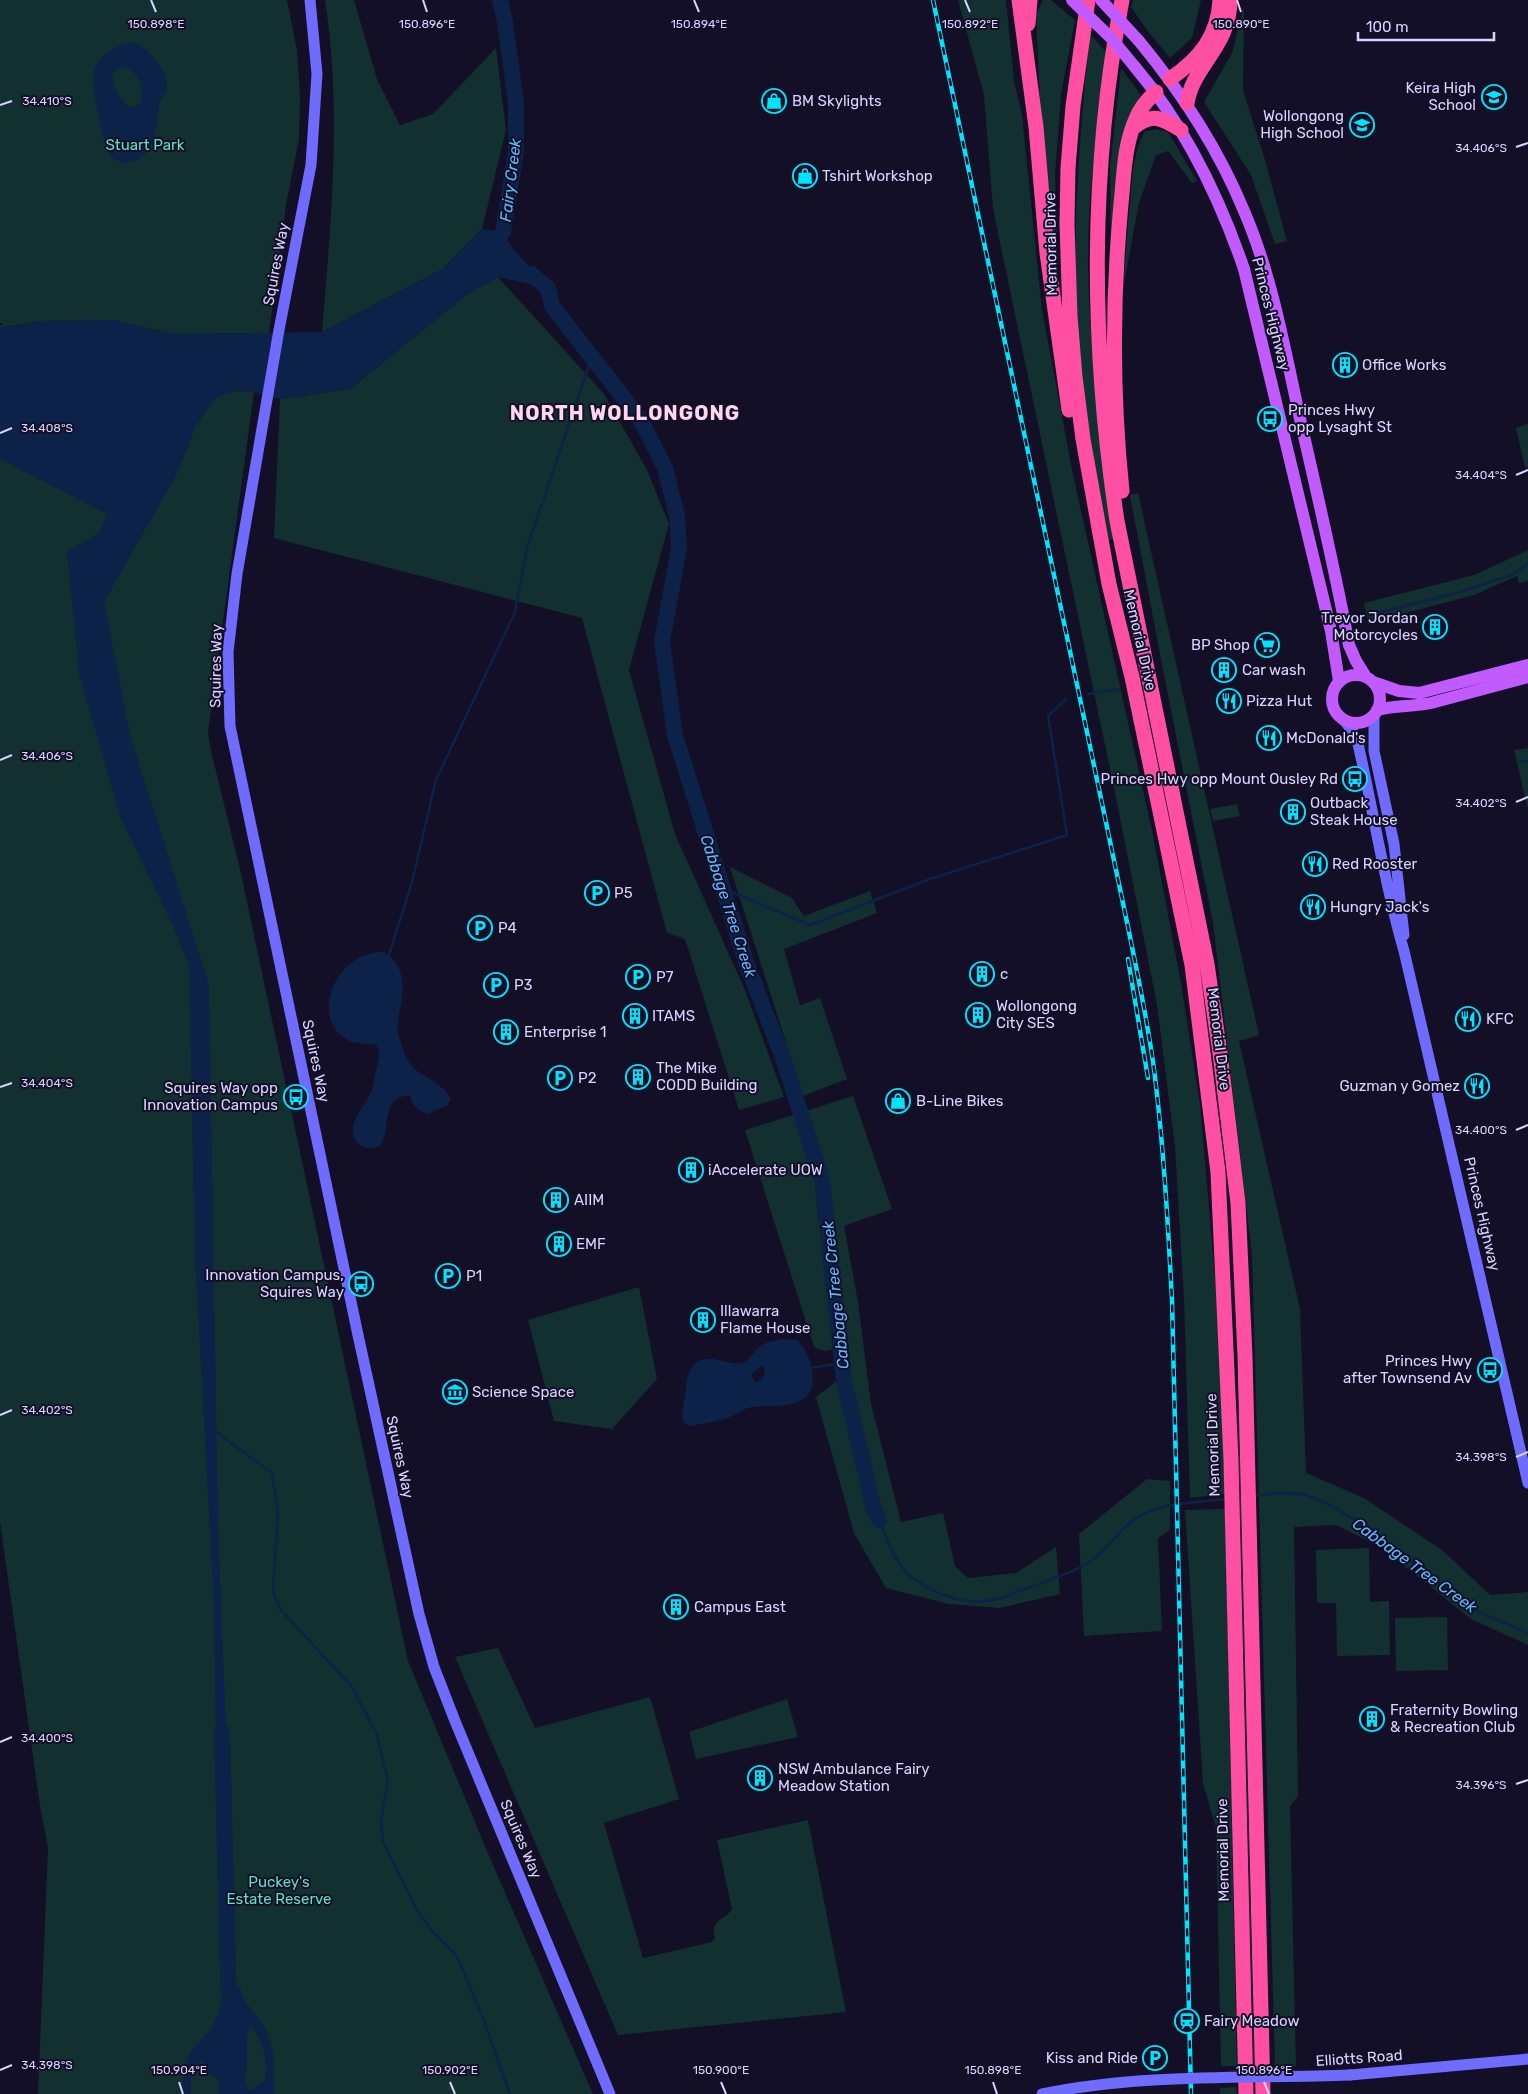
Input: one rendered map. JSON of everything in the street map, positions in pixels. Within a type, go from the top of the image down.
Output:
[{"type":"highway","points":[[1019,0],[1021,30],[1036,127],[1047,253],[1064,379],[1081,474],[1109,584]]},
{"type":"highway","points":[[1026,53],[1030,0]]},
{"type":"highway","name":"Memorial Drive","points":[[1088,0],[1073,106],[1068,168],[1068,269],[1075,377],[1109,584],[1132,677],[1192,965],[1218,1172],[1231,1460],[1246,2094]]},
{"type":"highway","name":"Memorial Drive","points":[[1122,0],[1104,131],[1099,198],[1097,300],[1100,367],[1110,472],[1117,521],[1134,597],[1207,964],[1238,1203],[1248,1458],[1263,2094]]},
{"type":"highway","points":[[1170,79],[1190,64],[1209,42],[1216,25],[1220,0]]},
{"type":"highway","points":[[1187,103],[1191,87],[1224,35],[1229,19],[1230,0]]},
{"type":"highway","points":[[1134,597],[1115,417],[1113,369],[1116,255],[1126,162],[1133,128],[1142,108],[1156,92]]},
{"type":"highway","points":[[1133,128],[1143,121],[1156,118],[1168,122],[1180,130]]},
{"type":"main road","name":"Squires Way","points":[[310,0],[317,74],[312,156],[279,330],[237,574],[228,652],[230,726],[358,1335],[419,1614],[434,1667],[455,1721],[610,2094]]},
{"type":"main road","name":"Princes Highway","points":[[1072,0],[1111,38],[1156,92],[1212,187],[1236,245],[1251,294],[1331,631],[1340,682]]},
{"type":"main road","name":"Princes Highway","points":[[1101,0],[1139,41],[1187,103],[1217,153],[1248,220],[1270,289],[1290,373],[1333,562],[1349,645],[1356,661],[1370,680]]},
{"type":"main road","points":[[1156,92],[1170,79]]},
{"type":"main road","points":[[1269,372],[1290,373]]},
{"type":"main road","points":[[1528,665],[1419,692],[1395,690],[1352,675],[1340,682],[1332,694],[1332,702],[1334,709],[1343,719],[1358,722],[1397,705],[1431,703],[1528,677]]},
{"type":"main road","points":[[1370,680],[1380,696],[1375,713]]},
{"type":"main road","name":"Princes Highway","points":[[1375,713],[1374,751],[1397,863],[1404,927],[1404,952]]},
{"type":"main road","name":"Princes Highway","points":[[1343,719],[1353,732],[1358,744],[1390,901],[1404,952],[1528,1483]]},
{"type":"main road","name":"Elliotts Road","points":[[1042,2094],[1093,2084],[1134,2080],[1350,2074],[1528,2059]]},
{"type":"green space","name":"Puckey's Estate Reserve","points":[[0,0],[287,0],[297,50],[300,96],[299,139],[286,205],[269,333],[173,334],[111,320],[43,321],[9,326],[234,391],[254,392],[208,732],[211,751],[240,869],[408,1661],[493,1865],[593,2094],[38,2094],[48,1847],[40,1806],[0,1522],[0,325],[4,325],[0,323]]},
{"type":"green space","points":[[325,0],[354,0],[377,79],[400,125],[433,114],[496,48],[506,130],[482,229],[443,269],[322,332],[329,249],[334,124],[330,41]]},
{"type":"green space","points":[[958,0],[1006,0],[1014,81],[1022,115],[1042,310],[1072,470],[1153,835],[1181,983],[1200,1104],[1219,1325],[1225,1494],[1190,1498],[1184,1299],[1175,1147],[1157,1005],[1115,793],[993,209],[984,95]]},
{"type":"green space","points":[[1043,0],[1051,0],[1075,20],[1061,95],[1055,174],[1058,264],[1043,168],[1036,14]]},
{"type":"green space","points":[[1133,0],[1201,0],[1192,38],[1170,58],[1131,7]]},
{"type":"green space","points":[[1244,6],[1243,90],[1265,160],[1287,241],[1275,244],[1251,175],[1204,102],[1232,53]]},
{"type":"green space","points":[[1090,34],[1106,52],[1091,186],[1088,267],[1094,369],[1116,538],[1109,540],[1081,377],[1077,322],[1076,214]]},
{"type":"green space","points":[[1121,68],[1141,95],[1128,127],[1111,280],[1110,167]]},
{"type":"green space","points":[[1156,129],[1168,132],[1197,181],[1192,183],[1168,151],[1156,155],[1139,203],[1124,284],[1132,177],[1136,155],[1144,132]]},
{"type":"green space","points":[[498,277],[604,394],[647,470],[669,524],[629,670],[675,834],[745,990],[784,1097],[739,1110],[685,939],[667,933],[582,618],[274,538],[280,399],[350,389],[466,295]]},
{"type":"green space","points":[[1528,424],[1528,467],[1525,468],[1516,428]]},
{"type":"green space","points":[[1138,493],[1259,1035],[1239,1041],[1300,1309],[1306,1473],[1364,1498],[1442,1550],[1490,1595],[1528,1592],[1528,1645],[1471,1619],[1382,1548],[1336,1525],[1294,1527],[1298,1796],[1290,1806],[1296,2066],[1275,2066],[1252,1256],[1213,923],[1130,495]]},
{"type":"green space","points":[[1528,550],[1528,581],[1519,583],[1517,576],[1474,595],[1368,623],[1364,603],[1474,575]]},
{"type":"green space","points":[[1528,748],[1528,810],[1514,750]]},
{"type":"green space","points":[[1237,804],[1240,816],[1213,821],[1210,809]]},
{"type":"green space","points":[[730,867],[792,898],[804,916],[870,891],[877,913],[784,949],[800,1005],[820,998],[847,1079],[803,1096]]},
{"type":"green space","points":[[853,1096],[892,1209],[844,1226],[858,1302],[871,1404],[901,1522],[943,1513],[955,1566],[968,1578],[1016,1573],[1056,1547],[1060,1594],[1000,1608],[949,1604],[886,1588],[854,1533],[816,1397],[838,1380],[835,1349],[825,1351],[814,1347],[745,1130]]},
{"type":"green space","points":[[639,1287],[657,1379],[612,1429],[554,1421],[528,1320]]},
{"type":"green space","points":[[1147,1479],[1170,1481],[1170,1530],[1158,1538],[1162,1631],[1084,1636],[1079,1534]]},
{"type":"green space","points":[[1225,1509],[1237,2066],[1221,2066],[1216,1828],[1203,1783],[1185,1510]]},
{"type":"green space","points":[[1369,1548],[1370,1602],[1389,1601],[1390,1655],[1337,1656],[1336,1603],[1317,1603],[1316,1550]]},
{"type":"green space","points":[[1447,1617],[1448,1670],[1396,1671],[1395,1618]]},
{"type":"green space","points":[[498,1648],[535,1728],[650,1697],[679,1799],[604,1823],[643,1958],[712,1942],[715,1938],[714,1927],[732,1909],[717,1840],[808,1820],[846,2012],[618,2035],[455,1657]]},
{"type":"green space","points":[[787,1699],[798,1737],[696,1759],[689,1732]]},
{"type":"green space","points":[[1236,2087],[1237,2094],[1220,2094],[1220,2088]]},
{"type":"water","points":[[134,43],[146,49],[161,67],[167,88],[160,103],[155,133],[149,150],[135,161],[125,163],[111,156],[104,140],[93,77],[97,64],[105,54],[116,47]],"holes":[[[123,67],[136,76],[142,92],[140,103],[133,108],[121,99],[113,82],[113,72]]]},
{"type":"water","points":[[482,229],[503,232],[510,245],[548,288],[498,277],[466,295],[350,389],[280,399],[254,392],[236,391],[215,398],[195,427],[178,472],[104,602],[130,735],[209,985],[218,1528],[227,1755],[216,1755],[214,1604],[195,1257],[189,966],[174,928],[121,819],[79,674],[67,552],[100,532],[107,514],[0,459],[0,328],[43,321],[111,320],[173,334],[322,332],[443,269]]},
{"type":"water","points":[[383,951],[394,960],[402,977],[403,990],[398,1019],[398,1032],[407,1058],[412,1067],[440,1086],[451,1099],[447,1106],[427,1114],[416,1107],[410,1096],[399,1098],[392,1104],[388,1113],[382,1142],[378,1147],[367,1148],[356,1141],[353,1129],[354,1122],[372,1089],[379,1051],[376,1045],[356,1043],[346,1039],[336,1030],[331,1020],[329,1009],[333,986],[348,966],[363,956]]},
{"type":"water","points":[[781,1339],[797,1340],[809,1358],[813,1384],[809,1393],[803,1399],[785,1405],[752,1407],[719,1421],[690,1426],[683,1422],[688,1378],[690,1370],[696,1363],[706,1359],[732,1363],[743,1362],[749,1359],[760,1346]],"holes":[[[761,1366],[764,1368],[763,1378],[758,1382],[754,1381],[752,1374]]]},
{"type":"water","points":[[240,1987],[246,2002],[267,2032],[273,2056],[273,2094],[219,2094],[218,2079],[210,2074],[202,2060],[195,2067],[192,2075],[191,2094],[183,2094],[183,2081],[187,2060],[194,2048],[214,2024],[225,1988]],"holes":[[[250,2024],[264,2050],[266,2064],[265,2080],[249,2091],[245,2081],[247,2034]]]},
{"type":"waterway","name":"Fairy Creek","points":[[491,249],[503,232],[516,151],[516,103],[505,22],[500,0]]},
{"type":"waterway","name":"Cabbage Tree Creek","points":[[531,274],[548,288],[552,306],[640,419],[665,468],[677,516],[679,547],[662,642],[675,735],[746,962],[783,1058],[822,1180],[844,1381],[873,1506],[879,1520]]},
{"type":"waterway","points":[[389,955],[412,882],[436,780],[515,612],[527,548],[591,359]]},
{"type":"waterway","points":[[1369,615],[1457,593],[1514,574],[1528,563]]},
{"type":"waterway","points":[[1088,694],[1119,689]]},
{"type":"waterway","points":[[722,888],[810,925],[930,879],[1067,835],[1048,716],[1066,699]]},
{"type":"waterway","points":[[1520,762],[1528,761]]},
{"type":"waterway","points":[[811,1368],[842,1363]]},
{"type":"waterway","points":[[215,1431],[272,1473],[278,1512],[273,1591],[280,1609],[352,1687],[377,1735],[388,1781],[381,1820],[383,1842],[416,1909],[433,1932],[457,1956],[483,2018],[510,2094]]},
{"type":"waterway","name":"Cabbage Tree Creek","points":[[1254,1496],[1279,1493],[1302,1494],[1326,1503],[1366,1526],[1475,1610],[1528,1633]]},
{"type":"waterway","name":"Cabbage Tree Creek","points":[[879,1520],[901,1566],[918,1582],[957,1599],[983,1601],[1002,1598],[1056,1578],[1086,1564],[1107,1547],[1125,1527],[1147,1513],[1172,1505],[1226,1499]]},
{"type":"waterway","points":[[222,1732],[229,2010]]},
{"type":"railway","points":[[933,0],[1128,927],[1155,1077],[1163,1161],[1172,1300],[1191,2094]]},
{"type":"railway","points":[[1128,959],[1148,1078]]},
{"type":"place","name":"Keira High School","points":[[1494,97]]},
{"type":"place","name":"BM Skylights","points":[[774,101]]},
{"type":"place","name":"Wollongong High School","points":[[1362,125]]},
{"type":"place","name":"Tshirt Workshop","points":[[805,176]]},
{"type":"place","name":"Office Works","points":[[1345,365]]},
{"type":"place","name":"Princes Hwy opp Lysaght St","points":[[1270,419]]},
{"type":"place","name":"Trevor Jordan Motorcycles","points":[[1435,627]]},
{"type":"place","name":"BP Shop","points":[[1267,645]]},
{"type":"place","name":"Car wash","points":[[1224,670]]},
{"type":"place","name":"Pizza Hut","points":[[1229,701]]},
{"type":"place","name":"McDonald's","points":[[1269,738]]},
{"type":"place","name":"Princes Hwy opp Mount Ousley Rd","points":[[1355,779]]},
{"type":"place","name":"Outback Steak House","points":[[1293,812]]},
{"type":"place","name":"Red Rooster","points":[[1315,864]]},
{"type":"place","name":"P5","points":[[597,893]]},
{"type":"place","name":"Hungry Jack's","points":[[1313,907]]},
{"type":"place","name":"P4","points":[[480,928]]},
{"type":"place","name":"c","points":[[982,974]]},
{"type":"place","name":"P7","points":[[638,977]]},
{"type":"place","name":"P3","points":[[496,985]]},
{"type":"place","name":"Wollongong City SES","points":[[978,1015]]},
{"type":"place","name":"ITAMS","points":[[635,1016]]},
{"type":"place","name":"KFC","points":[[1468,1019]]},
{"type":"place","name":"Enterprise 1","points":[[506,1032]]},
{"type":"place","name":"The Mike CODD Building","points":[[638,1077]]},
{"type":"place","name":"P2","points":[[560,1078]]},
{"type":"place","name":"Guzman y Gomez","points":[[1477,1086]]},
{"type":"place","name":"Squires Way opp Innovation Campus","points":[[296,1097]]},
{"type":"place","name":"B-Line Bikes","points":[[898,1101]]},
{"type":"place","name":"iAccelerate UOW","points":[[691,1170]]},
{"type":"place","name":"AIIM","points":[[556,1200]]},
{"type":"place","name":"EMF","points":[[559,1244]]},
{"type":"place","name":"P1","points":[[448,1276]]},
{"type":"place","name":"Innovation Campus, Squires Way","points":[[361,1284]]},
{"type":"place","name":"Illawarra Flame House","points":[[703,1320]]},
{"type":"place","name":"Princes Hwy after Townsend Av","points":[[1490,1370]]},
{"type":"place","name":"Science Space","points":[[455,1392]]},
{"type":"place","name":"Campus East","points":[[676,1607]]},
{"type":"place","name":"Fraternity Bowling & Recreation Club","points":[[1372,1719]]},
{"type":"place","name":"NSW Ambulance Fairy Meadow Station","points":[[760,1778]]},
{"type":"place","name":"Fairy Meadow","points":[[1187,2021]]},
{"type":"place","name":"Kiss and Ride","points":[[1155,2058]]},
{"type":"district","name":"NORTH WOLLONGONG","points":[[625,413]]},
{"type":"park label","name":"Stuart Park","points":[[145,145]]}]
